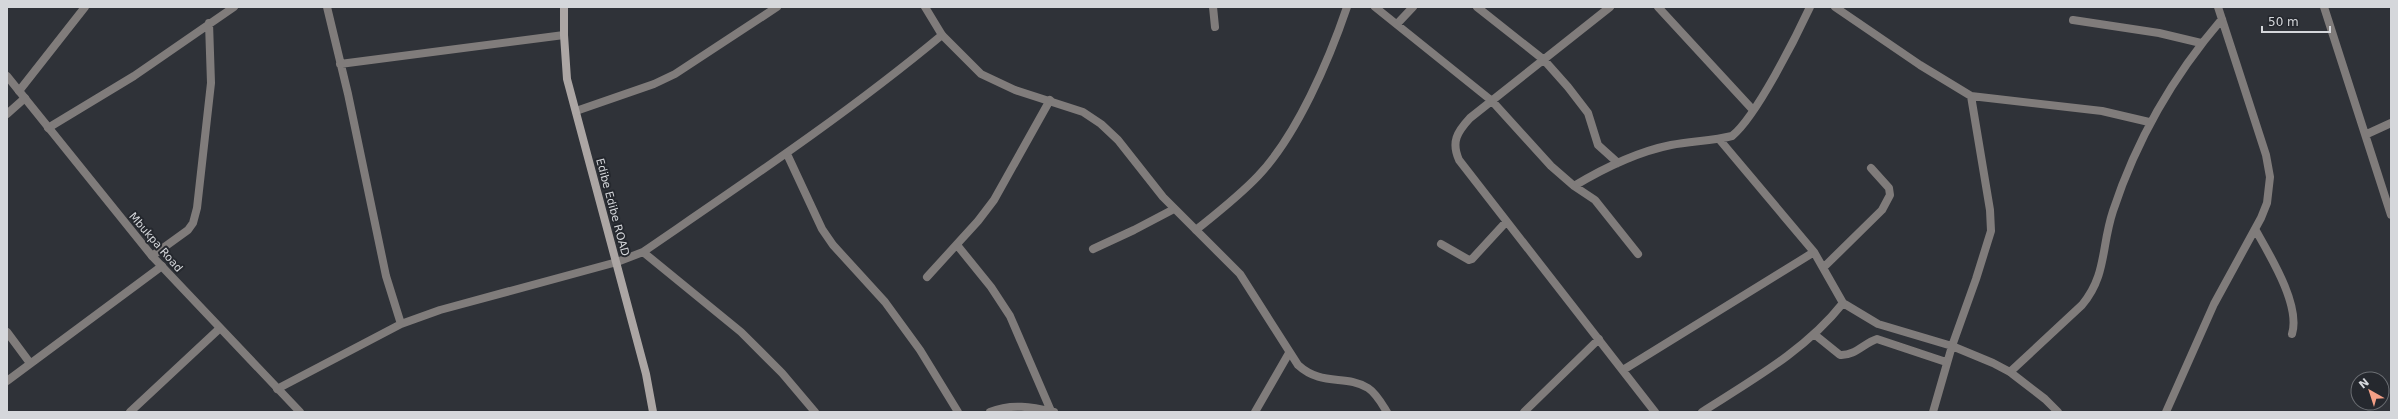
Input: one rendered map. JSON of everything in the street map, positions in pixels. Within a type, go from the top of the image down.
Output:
[{"type":"main road","name":"Edibe Edibe ROAD","points":[[564,7],[567,79],[646,374],[653,412]]},
{"type":"street","points":[[19,91],[85,7]]},
{"type":"street","points":[[48,128],[134,76],[234,7]]},
{"type":"street","points":[[327,7],[386,276],[401,324]]},
{"type":"street","points":[[576,111],[654,84],[674,74],[777,7]]},
{"type":"street","points":[[925,7],[942,35],[981,74],[1015,90],[1050,100],[1083,112],[1101,124],[1118,140],[1142,174],[1240,274],[1289,353],[1306,373],[1319,378],[1353,382],[1369,388],[1388,412]]},
{"type":"street","points":[[1213,7],[1215,27]]},
{"type":"street","points":[[1196,230],[1243,191],[1278,151],[1307,100],[1336,41],[1347,7]]},
{"type":"street","points":[[1375,7],[1492,101],[1551,166],[1574,186],[1595,200],[1638,254]]},
{"type":"street","points":[[1397,24],[1413,7]]},
{"type":"street","points":[[1477,7],[1544,60],[1583,106],[1598,145],[1618,163]]},
{"type":"street","points":[[1610,7],[1492,101],[1460,129],[1454,142],[1455,152],[1458,160],[1655,412]]},
{"type":"street","points":[[1658,7],[1753,110]]},
{"type":"street","points":[[1574,186],[1601,170],[1638,154],[1670,145],[1732,136],[1738,131],[1753,110],[1779,66],[1810,7]]},
{"type":"street","points":[[1835,7],[1920,66],[1971,96],[2102,111],[2150,122]]},
{"type":"street","points":[[2166,412],[2214,304],[2255,229],[2267,203],[2270,177],[2266,155],[2218,7]]},
{"type":"street","points":[[2324,7],[2391,215]]},
{"type":"street","points":[[2010,372],[2092,294],[2100,276],[2106,233],[2113,211],[2150,122],[2201,43],[2222,19]]},
{"type":"street","points":[[2073,20],[2159,33],[2201,43]]},
{"type":"street","points":[[152,256],[188,230],[193,223],[197,208],[210,83],[209,23]]},
{"type":"street","points":[[340,64],[564,35]]},
{"type":"street","points":[[277,389],[401,324],[440,310],[617,262],[644,252],[787,154],[895,74],[942,35]]},
{"type":"street","name":"Mbukpa Road","points":[[7,76],[152,256],[219,329],[300,412]]},
{"type":"street","points":[[1933,412],[1946,362],[1981,265],[1991,232],[1990,210],[1983,156],[1971,96]]},
{"type":"street","points":[[7,114],[25,98]]},
{"type":"street","points":[[927,277],[957,245],[994,200],[1050,100]]},
{"type":"street","points":[[2366,134],[2391,123]]},
{"type":"street","points":[[1719,139],[1814,252],[1824,267],[1843,303],[1878,324],[1952,346],[1978,356],[2010,372],[2045,399],[2058,412]]},
{"type":"street","points":[[787,154],[822,229],[833,245],[885,302],[920,350],[958,412]]},
{"type":"street","points":[[1824,267],[1882,210],[1890,195],[1889,188],[1871,168]]},
{"type":"street","points":[[1092,249],[1134,230],[1174,208]]},
{"type":"street","points":[[1441,244],[1469,260],[1472,259],[1506,222]]},
{"type":"street","points":[[2255,229],[2282,279],[2294,317],[2292,334]]},
{"type":"street","points":[[957,245],[992,287],[1010,316],[1053,412]]},
{"type":"street","points":[[644,252],[741,332],[782,373],[815,412]]},
{"type":"street","points":[[1623,370],[1814,252]]},
{"type":"street","points":[[7,381],[162,266]]},
{"type":"street","points":[[1702,412],[1780,362],[1814,334],[1843,303]]},
{"type":"street","points":[[130,412],[219,329]]},
{"type":"street","points":[[7,332],[30,363]]},
{"type":"street","points":[[1814,334],[1840,355],[1852,353],[1868,341],[1877,339],[1946,362]]},
{"type":"street","points":[[1524,412],[1599,339]]},
{"type":"street","points":[[1255,412],[1289,353]]},
{"type":"street","points":[[990,412],[1002,407],[1017,406],[1053,412]]}]
